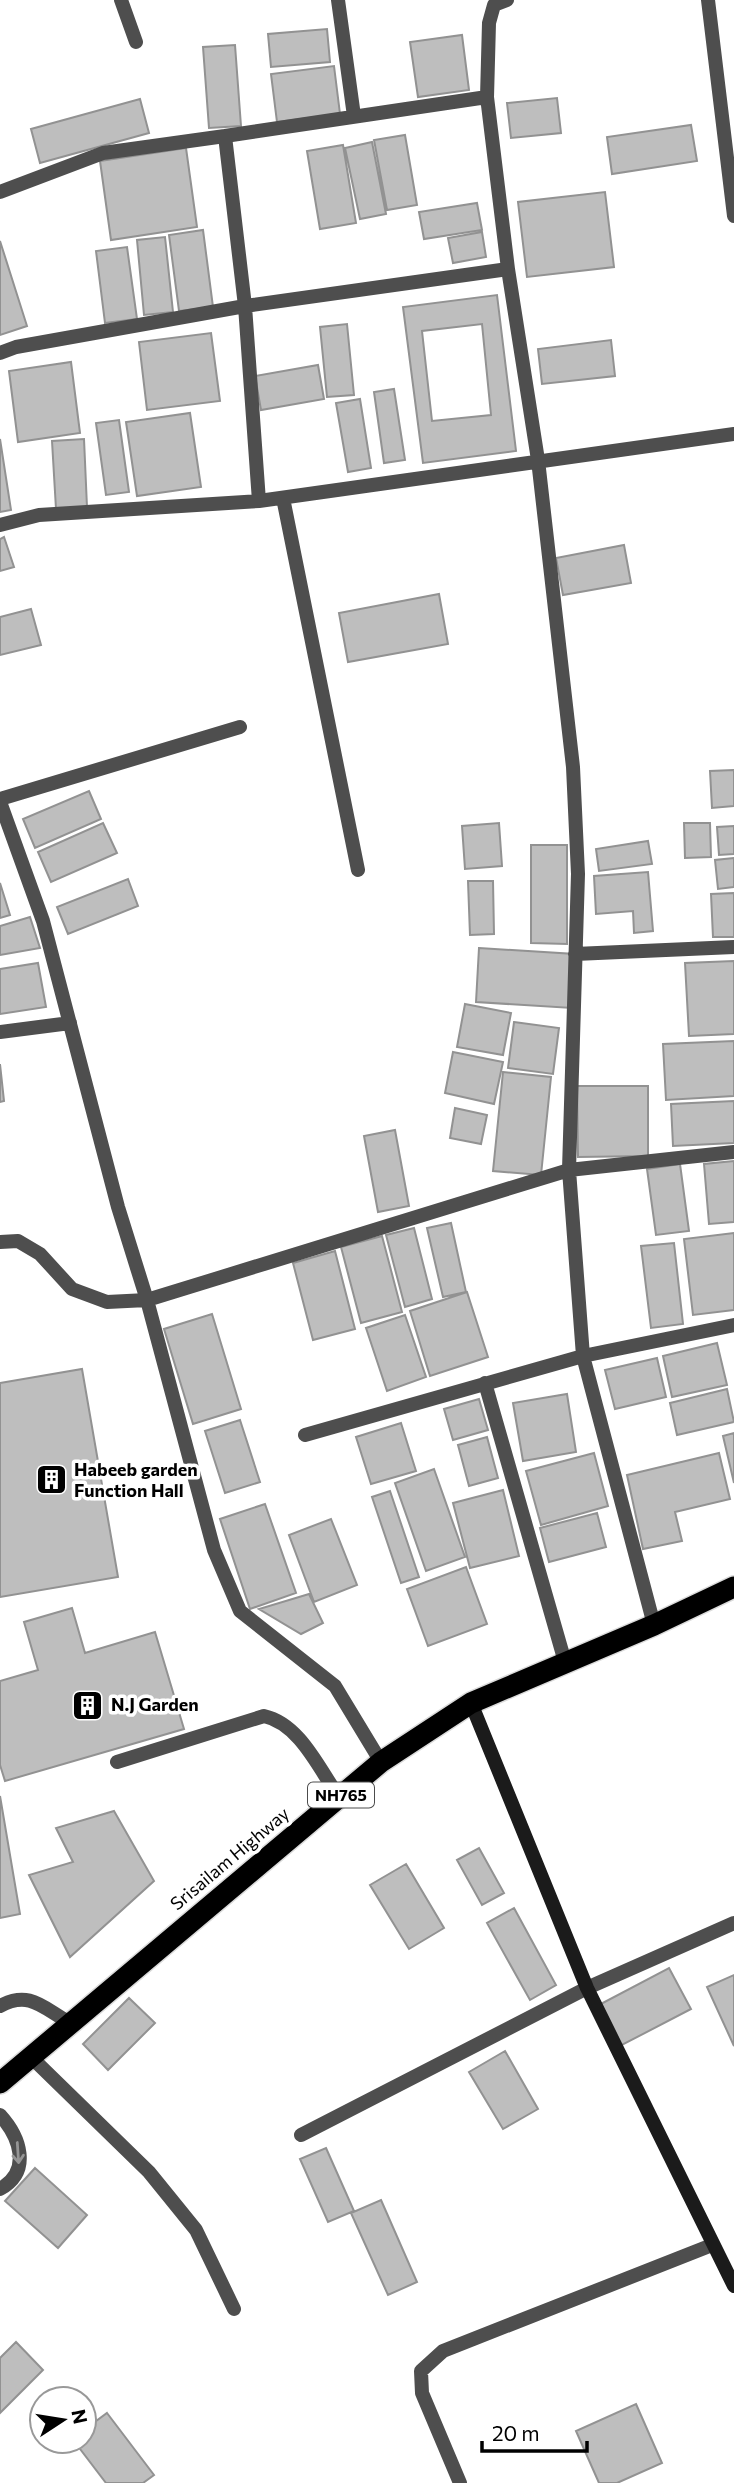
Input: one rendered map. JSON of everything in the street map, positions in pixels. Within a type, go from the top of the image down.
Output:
[{"type":"highway","name":"Srisailam Highway","points":[[0,2083],[381,1762],[471,1703],[654,1625],[734,1587]]},
{"type":"street","points":[[121,0],[136,42]]},
{"type":"street","points":[[338,0],[354,116]]},
{"type":"street","points":[[507,0],[495,5],[489,23],[487,97],[508,269],[538,460],[573,767],[578,874],[569,1170],[583,1356],[654,1625]]},
{"type":"street","points":[[708,0],[733,207]]},
{"type":"street","points":[[0,192],[103,153],[487,97]]},
{"type":"street","points":[[225,136],[245,306],[259,501]]},
{"type":"street","points":[[0,353],[245,306],[508,269]]},
{"type":"street","points":[[0,525],[39,515],[259,501],[734,434]]},
{"type":"street","points":[[283,498],[358,870]]},
{"type":"street","points":[[240,727],[0,800],[44,920],[118,1207],[147,1300],[214,1550],[240,1611],[335,1686],[381,1762]]},
{"type":"street","points":[[575,954],[734,947]]},
{"type":"street","points":[[0,1032],[70,1023]]},
{"type":"street","points":[[0,1242],[18,1241],[40,1254],[72,1289],[107,1302],[147,1300],[569,1170],[734,1152]]},
{"type":"street","points":[[305,1435],[583,1356],[734,1325]]},
{"type":"street","points":[[485,1382],[565,1662]]},
{"type":"street","points":[[471,1703],[587,1988],[734,2286]]},
{"type":"street","points":[[117,1762],[264,1716],[276,1718],[294,1732],[339,1797]]},
{"type":"street","points":[[301,2135],[587,1988],[734,1923]]},
{"type":"street","points":[[0,2006],[14,1998],[26,1998],[70,2023]]},
{"type":"street","points":[[30,2056],[157,2182],[196,2230],[234,2309]]},
{"type":"street","points":[[0,2115],[13,2129],[19,2149],[18,2169],[7,2185],[0,2189]]},
{"type":"street","points":[[460,2483],[422,2393],[421,2371],[443,2351],[712,2245]]},
{"type":"building","points":[[327,29],[330,62],[271,67],[268,34]]},
{"type":"building","points":[[462,35],[469,90],[418,97],[410,42]]},
{"type":"building","points":[[235,45],[241,126],[209,128],[203,47]]},
{"type":"building","points":[[334,66],[340,114],[277,122],[271,74]]},
{"type":"building","points":[[557,98],[561,133],[511,138],[507,103]]},
{"type":"building","points":[[140,99],[149,133],[40,163],[31,129]]},
{"type":"building","points":[[691,125],[697,161],[612,174],[607,137]]},
{"type":"building","points":[[405,135],[417,205],[387,210],[374,140]]},
{"type":"building","points":[[372,142],[386,214],[360,219],[345,148]]},
{"type":"building","points":[[343,145],[356,223],[320,229],[307,151]]},
{"type":"building","points":[[186,148],[197,227],[111,240],[100,161]]},
{"type":"building","points":[[605,192],[614,267],[527,277],[518,202]]},
{"type":"building","points":[[477,203],[482,230],[424,239],[419,212]]},
{"type":"building","points":[[203,230],[213,307],[179,311],[169,235]]},
{"type":"building","points":[[482,232],[486,257],[453,263],[448,238]]},
{"type":"building","points":[[165,237],[173,312],[144,315],[137,240]]},
{"type":"building","points":[[0,241],[27,326],[0,335]]},
{"type":"building","points":[[127,247],[137,319],[105,323],[96,251]]},
{"type":"building","points":[[497,295],[516,451],[423,463],[403,307]],"holes":[[[482,324],[491,415],[432,421],[422,331]]]},
{"type":"building","points":[[347,324],[354,395],[327,397],[320,327]]},
{"type":"building","points":[[211,333],[220,401],[147,410],[139,342]]},
{"type":"building","points":[[611,340],[615,376],[542,384],[538,349]]},
{"type":"building","points":[[71,362],[80,433],[18,442],[9,371]]},
{"type":"building","points":[[318,365],[324,399],[261,410],[255,376]]},
{"type":"building","points":[[394,389],[405,460],[384,463],[374,392]]},
{"type":"building","points":[[360,399],[371,468],[348,472],[336,403]]},
{"type":"building","points":[[190,413],[201,487],[137,496],[126,422]]},
{"type":"building","points":[[119,420],[129,492],[106,495],[96,423]]},
{"type":"building","points":[[0,439],[11,510],[0,512]]},
{"type":"building","points":[[84,439],[87,507],[56,509],[52,441]]},
{"type":"building","points":[[4,537],[14,567],[0,571],[0,539]]},
{"type":"building","points":[[624,545],[631,583],[563,595],[556,558]]},
{"type":"building","points":[[439,594],[448,644],[348,662],[339,613]]},
{"type":"building","points":[[31,609],[41,645],[0,655],[0,617]]},
{"type":"building","points":[[734,770],[734,806],[712,808],[710,771]]},
{"type":"building","points":[[89,791],[101,819],[35,848],[23,819]]},
{"type":"building","points":[[103,823],[117,853],[51,882],[38,852]]},
{"type":"building","points":[[499,823],[502,866],[465,869],[462,826]]},
{"type":"building","points":[[684,823],[710,823],[711,857],[685,858]]},
{"type":"building","points":[[734,826],[734,854],[719,855],[717,827]]},
{"type":"building","points":[[648,841],[652,864],[599,871],[596,849]]},
{"type":"building","points":[[531,845],[567,845],[567,944],[531,943]]},
{"type":"building","points":[[734,858],[734,887],[718,889],[715,860]]},
{"type":"building","points":[[648,872],[653,931],[634,933],[633,911],[596,914],[594,876]]},
{"type":"building","points":[[128,879],[138,906],[68,934],[57,907]]},
{"type":"building","points":[[468,881],[493,881],[494,934],[470,935]]},
{"type":"building","points":[[0,883],[10,915],[0,918]]},
{"type":"building","points":[[734,893],[734,937],[713,937],[711,894]]},
{"type":"building","points":[[30,917],[40,948],[0,955],[0,926]]},
{"type":"building","points":[[479,948],[575,954],[572,1008],[476,1002]]},
{"type":"building","points":[[734,961],[734,1034],[689,1036],[685,963]]},
{"type":"building","points":[[38,963],[46,1007],[0,1014],[0,969]]},
{"type":"building","points":[[465,1004],[511,1013],[503,1055],[457,1047]]},
{"type":"building","points":[[514,1022],[559,1028],[553,1074],[508,1068]]},
{"type":"building","points":[[734,1041],[734,1096],[666,1100],[663,1044]]},
{"type":"building","points":[[453,1052],[503,1062],[494,1104],[445,1093]]},
{"type":"building","points":[[0,1064],[4,1101],[0,1102]]},
{"type":"building","points":[[503,1072],[551,1077],[541,1175],[493,1171]]},
{"type":"building","points":[[577,1086],[648,1086],[648,1156],[578,1157]]},
{"type":"building","points":[[734,1101],[734,1143],[673,1146],[671,1104]]},
{"type":"building","points":[[455,1108],[487,1115],[481,1144],[450,1138]]},
{"type":"building","points":[[395,1130],[409,1206],[378,1212],[364,1136]]},
{"type":"building","points":[[734,1161],[734,1222],[709,1224],[704,1164]]},
{"type":"building","points":[[680,1164],[689,1231],[656,1235],[647,1169]]},
{"type":"building","points":[[451,1223],[466,1292],[443,1297],[427,1228]]},
{"type":"building","points":[[414,1228],[432,1299],[405,1307],[386,1235]]},
{"type":"building","points":[[734,1233],[734,1310],[693,1315],[684,1239]]},
{"type":"building","points":[[382,1236],[402,1312],[361,1323],[341,1247]]},
{"type":"building","points":[[674,1243],[683,1324],[651,1328],[641,1246]]},
{"type":"building","points":[[335,1251],[355,1329],[313,1340],[293,1263]]},
{"type":"building","points":[[467,1292],[488,1357],[430,1376],[410,1311]]},
{"type":"building","points":[[212,1314],[241,1409],[193,1424],[164,1329]]},
{"type":"building","points":[[405,1315],[426,1377],[387,1391],[366,1328]]},
{"type":"building","points":[[717,1343],[727,1385],[672,1397],[663,1356]]},
{"type":"building","points":[[657,1358],[666,1397],[615,1409],[605,1370]]},
{"type":"building","name":"Habeeb garden Function Hall","points":[[82,1369],[118,1577],[0,1597],[0,1383]]},
{"type":"building","points":[[727,1389],[734,1422],[677,1435],[670,1403]]},
{"type":"building","points":[[567,1394],[576,1452],[523,1461],[513,1403]]},
{"type":"building","points":[[479,1399],[488,1430],[453,1440],[444,1409]]},
{"type":"building","points":[[240,1420],[260,1482],[225,1493],[205,1431]]},
{"type":"building","points":[[401,1423],[416,1471],[371,1484],[356,1437]]},
{"type":"building","points":[[734,1433],[734,1483],[723,1436]]},
{"type":"building","points":[[487,1437],[498,1478],[469,1486],[458,1445]]},
{"type":"building","points":[[594,1453],[608,1506],[541,1525],[526,1471]]},
{"type":"building","points":[[719,1453],[730,1499],[675,1512],[682,1541],[643,1549],[627,1475]]},
{"type":"building","points":[[434,1469],[465,1557],[426,1571],[395,1483]]},
{"type":"building","points":[[503,1490],[519,1556],[470,1568],[453,1503]]},
{"type":"building","points":[[390,1491],[419,1577],[401,1583],[372,1497]]},
{"type":"building","points":[[265,1504],[296,1593],[250,1609],[220,1519]]},
{"type":"building","points":[[597,1513],[606,1547],[549,1562],[540,1528]]},
{"type":"building","points":[[331,1519],[357,1585],[314,1602],[289,1535]]},
{"type":"building","points":[[466,1567],[487,1624],[428,1646],[407,1589]]},
{"type":"building","points":[[309,1594],[323,1623],[301,1634],[259,1609]]},
{"type":"building","name":"N.J Garden","points":[[72,1608],[85,1653],[155,1632],[184,1729],[5,1781],[0,1765],[0,1681],[38,1670],[24,1622]]},
{"type":"building","points":[[0,1796],[20,1914],[0,1918]]},
{"type":"building","points":[[114,1811],[154,1881],[70,1957],[29,1875],[73,1862],[56,1828]]},
{"type":"building","points":[[479,1848],[504,1893],[482,1905],[457,1860]]},
{"type":"building","points":[[406,1864],[444,1928],[409,1949],[370,1885]]},
{"type":"building","points":[[514,1908],[556,1985],[530,2000],[487,1923]]},
{"type":"building","points":[[669,1968],[691,2009],[618,2047],[597,2006]]},
{"type":"building","points":[[734,1975],[734,2046],[707,1987]]},
{"type":"building","points":[[129,1998],[155,2023],[108,2070],[83,2044]]},
{"type":"building","points":[[505,2051],[538,2109],[503,2129],[469,2072]]},
{"type":"building","points":[[326,2148],[354,2211],[328,2222],[300,2159]]},
{"type":"building","points":[[35,2168],[87,2215],[58,2248],[5,2201]]},
{"type":"building","points":[[381,2200],[417,2282],[388,2295],[351,2213]]},
{"type":"building","points":[[16,2342],[43,2370],[0,2413],[0,2358]]},
{"type":"building","points":[[636,2404],[662,2463],[617,2483],[599,2483],[576,2431]]},
{"type":"building","points":[[107,2413],[154,2475],[143,2483],[106,2483],[85,2455],[98,2455],[98,2420]]},
{"type":"place","name":"Habeeb garden Function Hall","points":[[51,1480]]},
{"type":"place","name":"N.J Garden","points":[[88,1705]]}]
